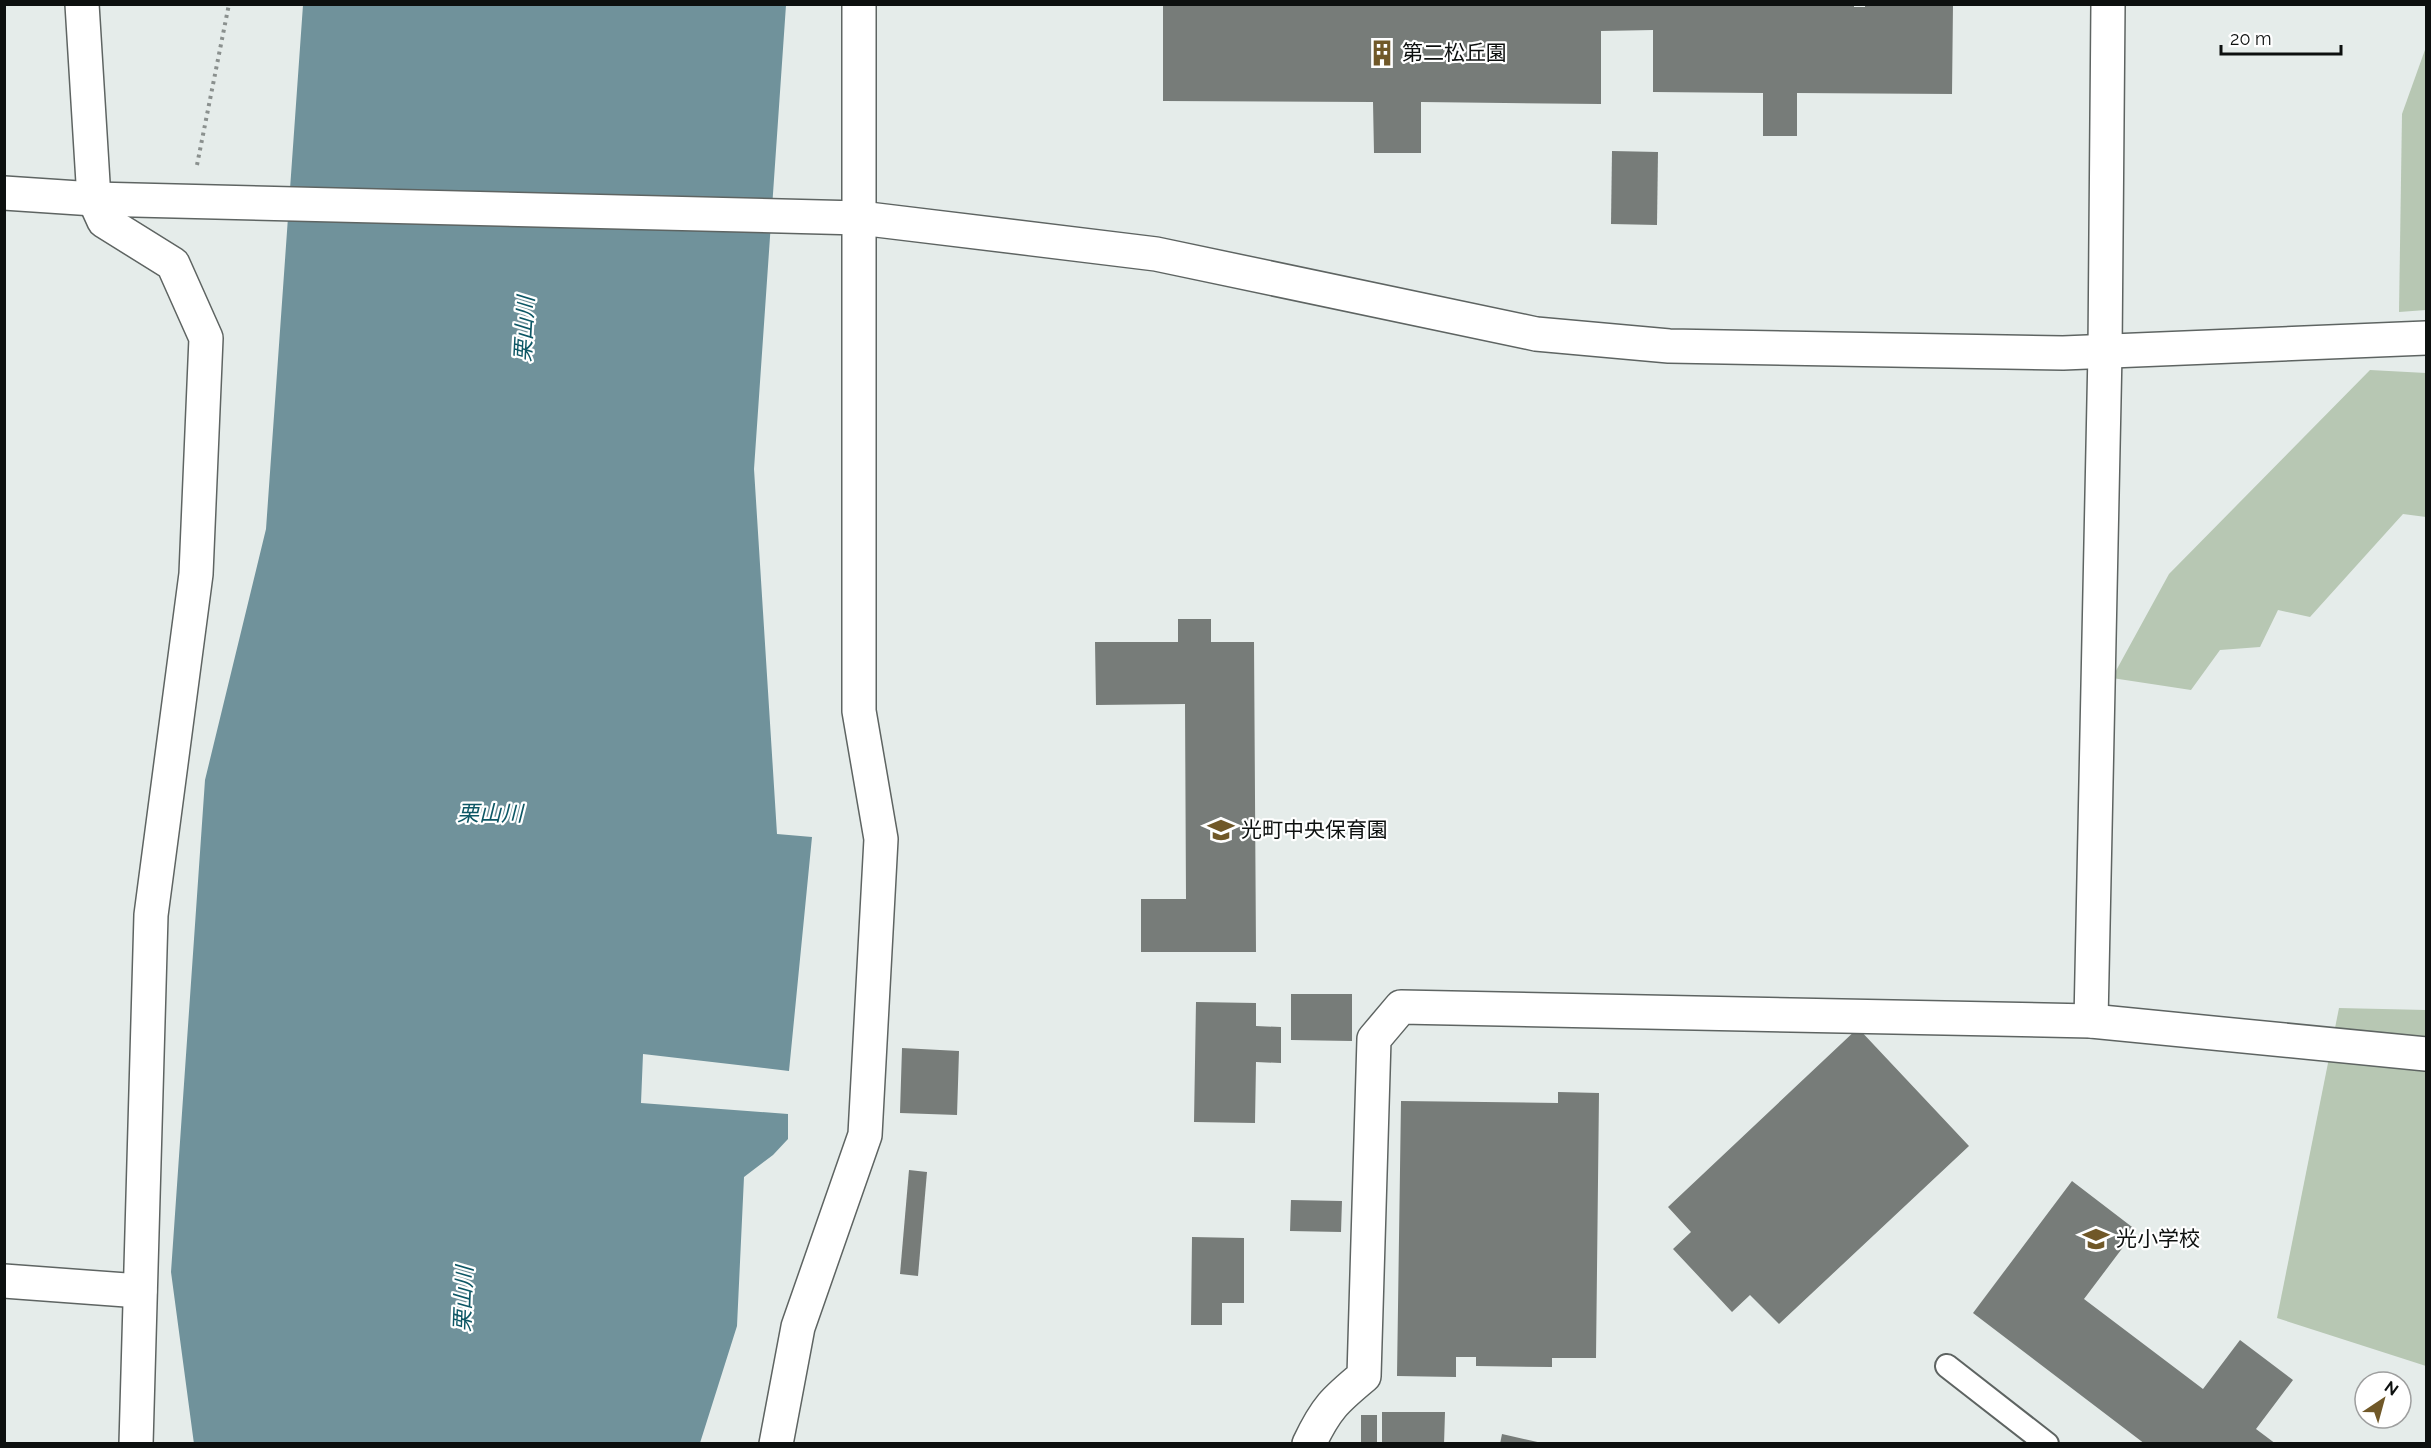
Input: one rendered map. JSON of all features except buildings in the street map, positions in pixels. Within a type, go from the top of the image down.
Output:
[{"type":"street","points":[[82,4],[94,199],[104,221],[173,264],[206,338],[196,574],[151,915],[136,1443]]},
{"type":"street","points":[[776,1443],[798,1327],[865,1135],[881,839],[859,711],[859,4]]},
{"type":"street","points":[[2091,1021],[2105,352],[2108,4]]},
{"type":"street","points":[[4,193],[94,199],[860,218],[1156,254],[1536,334],[1669,346],[2105,352],[2427,338]]},
{"type":"street","points":[[1309,1443],[1322,1416],[1334,1401],[1364,1376],[1374,1038],[1401,1007],[2091,1021],[2427,1054]]},
{"type":"street","points":[[4,1281],[140,1291]]},
{"type":"lane","points":[[1947,1366],[2047,1443]]},
{"type":"path","points":[[190,201],[229,4]]},
{"type":"green space","points":[[2426,47],[2426,310],[2399,312],[2402,114]]},
{"type":"green space","points":[[2370,370],[2426,373],[2426,517],[2403,514],[2310,617],[2278,610],[2260,647],[2220,650],[2191,690],[2112,678],[2169,574]]},
{"type":"green space","points":[[2339,1008],[2426,1010],[2426,1366],[2277,1318]]},
{"type":"water","name":"栗山川","points":[[303,5],[786,5],[754,469],[777,834],[812,837],[789,1071],[643,1054],[641,1103],[788,1114],[788,1139],[773,1155],[744,1177],[737,1326],[700,1443],[194,1444],[171,1272],[205,780],[266,529]]},
{"type":"place","name":"第二松丘園","points":[[1382,53]]},
{"type":"place","name":"光町中央保育園","points":[[1221,830]]},
{"type":"place","name":"光小学校","points":[[2096,1239]]}]
